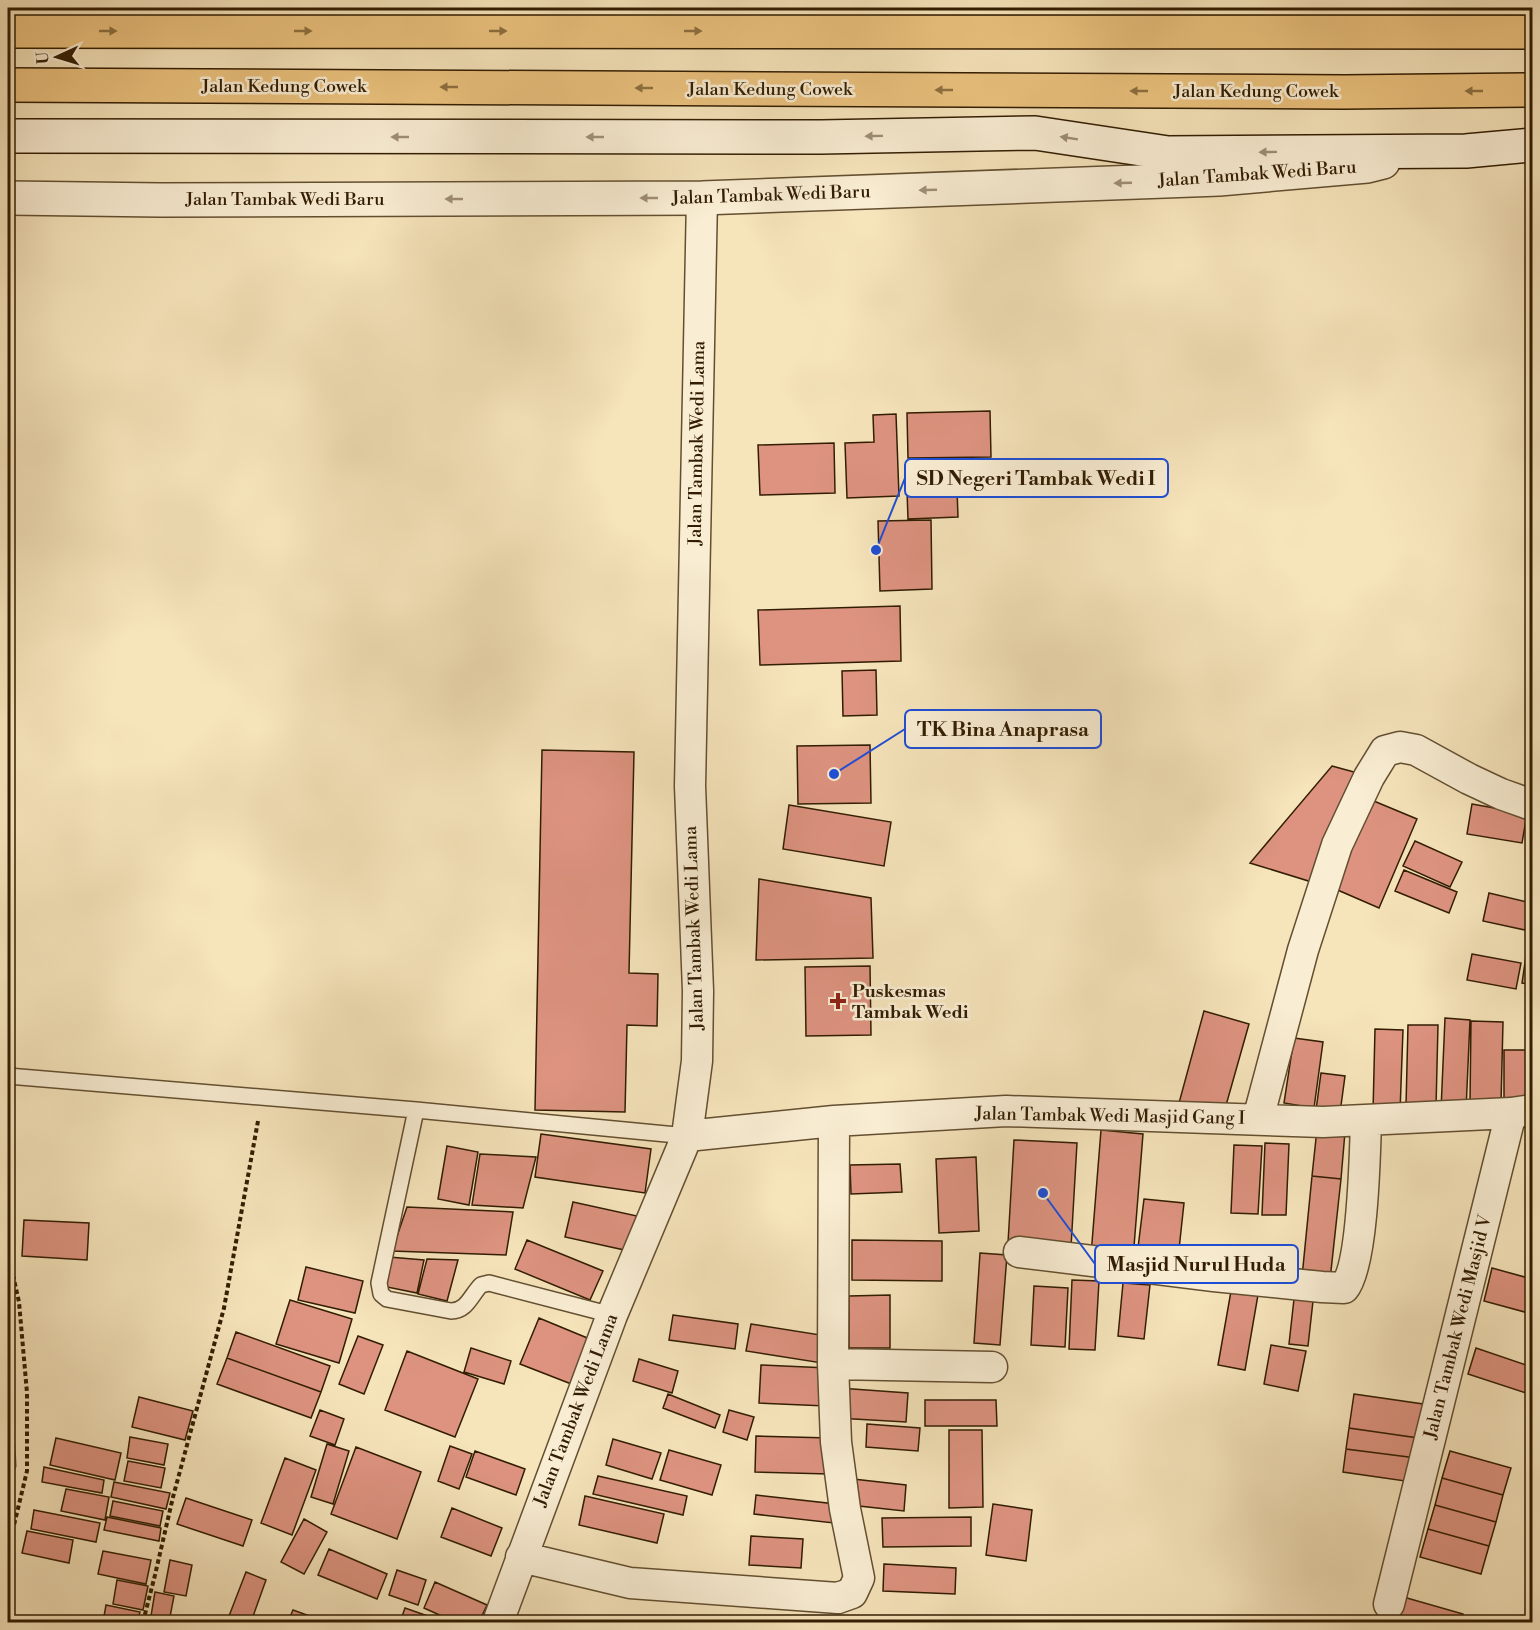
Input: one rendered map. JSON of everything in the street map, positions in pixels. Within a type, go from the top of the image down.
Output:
[{"type":"highway","points":[[8,31],[1533,32]]},
{"type":"highway","name":"Jalan Kedung Cowek","points":[[8,85],[1332,92],[1533,90]]},
{"type":"main road","points":[[8,136],[821,137],[1035,133],[1168,153],[1431,151]]},
{"type":"main road","name":"Jalan Tambak Wedi Baru","points":[[8,198],[196,200],[702,198],[1219,179],[1368,166],[1431,151],[1466,151],[1533,145]]},
{"type":"street","name":"Jalan Tambak Wedi Lama","points":[[498,1623],[612,1315],[687,1136],[697,1061],[698,991],[690,786],[702,198]]},
{"type":"street","points":[[1258,1119],[1303,950],[1337,845],[1369,777],[1385,751],[1400,747],[1416,750],[1469,779],[1501,794],[1533,805]]},
{"type":"street","name":"Jalan Tambak Wedi Masjid Gang I","points":[[687,1136],[834,1121],[1006,1112],[1323,1122],[1522,1111]]},
{"type":"street","name":"Jalan Tambak Wedi Masjid V","points":[[1389,1604],[1522,1111]]},
{"type":"street","points":[[1018,1252],[1225,1277],[1344,1288],[1348,1283],[1356,1250],[1365,1179],[1366,1120]]},
{"type":"street","points":[[521,1557],[630,1583],[838,1598],[852,1593],[860,1578],[845,1509],[836,1442],[833,1364],[834,1121]]},
{"type":"street","points":[[833,1364],[992,1367]]},
{"type":"lane","points":[[8,1076],[416,1110],[687,1136]]},
{"type":"lane","points":[[416,1110],[379,1283],[381,1294],[387,1299],[459,1311],[481,1285],[489,1283],[612,1315]]},
{"type":"path","points":[[142,1623],[224,1308],[262,1097]]},
{"type":"path","points":[[8,1253],[18,1302],[27,1393],[27,1472],[8,1550]]},
{"type":"water","points":[[8,1279],[11,1394],[16,1466],[8,1484]]},
{"type":"building","points":[[990,411],[991,457],[908,458],[907,413]]},
{"type":"building","points":[[896,414],[899,496],[847,498],[845,443],[874,442],[873,415]]},
{"type":"building","points":[[834,443],[835,493],[760,495],[758,445]]},
{"type":"building","points":[[956,461],[958,517],[908,519],[906,463]]},
{"type":"building","points":[[931,520],[932,589],[880,591],[878,521]]},
{"type":"building","points":[[900,606],[901,661],[760,665],[758,610]]},
{"type":"building","points":[[876,670],[877,715],[843,716],[842,671]]},
{"type":"building","points":[[870,745],[871,803],[798,804],[797,746]]},
{"type":"building","points":[[542,750],[634,752],[629,973],[658,974],[657,1026],[627,1025],[625,1112],[535,1110]]},
{"type":"building","points":[[1332,766],[1365,775],[1315,883],[1250,863]]},
{"type":"building","points":[[1369,799],[1417,819],[1379,908],[1333,888]]},
{"type":"building","points":[[1472,804],[1527,814],[1522,843],[1467,834]]},
{"type":"building","points":[[789,805],[891,822],[884,866],[783,849]]},
{"type":"building","points":[[1415,841],[1462,862],[1450,887],[1403,866]]},
{"type":"building","points":[[1404,870],[1457,892],[1449,913],[1395,891]]},
{"type":"building","points":[[759,879],[871,898],[873,958],[756,960]]},
{"type":"building","points":[[1489,893],[1531,903],[1525,930],[1483,921]]},
{"type":"building","points":[[1527,949],[1532,950],[1532,984],[1522,983]]},
{"type":"building","points":[[1472,954],[1521,963],[1516,989],[1467,980]]},
{"type":"building","name":"Puskesmas Tambak Wedi","points":[[870,966],[871,1035],[806,1036],[805,967]]},
{"type":"building","points":[[1204,1011],[1249,1024],[1223,1116],[1179,1103]]},
{"type":"building","points":[[1530,1012],[1532,1013],[1532,1044],[1528,1043]]},
{"type":"building","points":[[1445,1018],[1470,1020],[1466,1110],[1441,1110]]},
{"type":"building","points":[[1471,1021],[1503,1022],[1501,1104],[1470,1103]]},
{"type":"building","points":[[1408,1025],[1438,1025],[1436,1107],[1406,1106]]},
{"type":"building","points":[[1375,1029],[1403,1030],[1400,1112],[1373,1112]]},
{"type":"building","points":[[1294,1038],[1323,1042],[1314,1108],[1284,1103]]},
{"type":"building","points":[[1504,1050],[1526,1050],[1526,1102],[1504,1102]]},
{"type":"building","points":[[1321,1073],[1345,1076],[1340,1113],[1316,1110]]},
{"type":"building","points":[[1317,1129],[1345,1132],[1341,1179],[1312,1176]]},
{"type":"building","points":[[1101,1130],[1143,1134],[1133,1259],[1091,1255]]},
{"type":"building","points":[[541,1134],[651,1149],[645,1193],[535,1177]]},
{"type":"building","points":[[1014,1140],[1077,1143],[1071,1247],[1008,1243]]},
{"type":"building","points":[[1265,1143],[1289,1144],[1286,1215],[1262,1215]]},
{"type":"building","points":[[1234,1145],[1262,1146],[1258,1214],[1231,1213]]},
{"type":"building","points":[[447,1146],[478,1152],[469,1205],[438,1199]]},
{"type":"building","points":[[480,1154],[536,1157],[523,1208],[472,1205]]},
{"type":"building","points":[[976,1157],[979,1231],[939,1233],[936,1159]]},
{"type":"building","points":[[900,1164],[902,1192],[851,1194],[850,1165]]},
{"type":"building","points":[[1312,1176],[1341,1179],[1330,1280],[1302,1277]]},
{"type":"building","points":[[1144,1199],[1184,1203],[1177,1268],[1136,1264]]},
{"type":"building","points":[[573,1202],[637,1216],[629,1251],[565,1237]]},
{"type":"building","points":[[407,1207],[513,1212],[506,1255],[392,1251]]},
{"type":"building","points":[[24,1220],[89,1223],[87,1260],[22,1256]]},
{"type":"building","points":[[527,1240],[603,1271],[590,1300],[515,1269]]},
{"type":"building","points":[[852,1240],[942,1241],[942,1281],[852,1280]]},
{"type":"building","points":[[980,1253],[1007,1255],[1000,1345],[974,1343]]},
{"type":"building","points":[[389,1257],[424,1260],[417,1293],[382,1286]]},
{"type":"building","points":[[427,1259],[458,1260],[447,1301],[418,1294]]},
{"type":"building","points":[[306,1267],[363,1281],[355,1313],[298,1300]]},
{"type":"building","points":[[1492,1268],[1532,1279],[1532,1314],[1484,1301]]},
{"type":"building","points":[[1072,1280],[1099,1281],[1095,1350],[1069,1349]]},
{"type":"building","points":[[1123,1283],[1150,1285],[1144,1339],[1118,1336]]},
{"type":"building","points":[[1034,1286],[1068,1288],[1065,1347],[1031,1345]]},
{"type":"building","points":[[1231,1291],[1258,1295],[1245,1370],[1218,1365]]},
{"type":"building","points":[[890,1295],[890,1348],[849,1348],[849,1296]]},
{"type":"building","points":[[1294,1299],[1313,1301],[1308,1346],[1289,1344]]},
{"type":"building","points":[[290,1300],[352,1319],[339,1363],[276,1344]]},
{"type":"building","points":[[673,1315],[738,1324],[735,1349],[669,1340]]},
{"type":"building","points":[[539,1318],[597,1342],[579,1387],[520,1364]]},
{"type":"building","points":[[751,1324],[827,1336],[822,1363],[746,1351]]},
{"type":"building","points":[[236,1332],[330,1366],[321,1392],[227,1358]]},
{"type":"building","points":[[358,1336],[383,1345],[364,1394],[339,1384]]},
{"type":"building","points":[[1271,1345],[1306,1351],[1298,1391],[1264,1384]]},
{"type":"building","points":[[471,1348],[511,1361],[504,1384],[464,1372]]},
{"type":"building","points":[[1476,1348],[1532,1367],[1526,1393],[1468,1374]]},
{"type":"building","points":[[407,1351],[478,1379],[455,1437],[385,1410]]},
{"type":"building","points":[[227,1358],[321,1392],[311,1418],[217,1384]]},
{"type":"building","points":[[639,1359],[678,1371],[672,1393],[633,1381]]},
{"type":"building","points":[[761,1365],[828,1368],[826,1406],[759,1403]]},
{"type":"building","points":[[839,1388],[908,1393],[906,1422],[837,1418]]},
{"type":"building","points":[[668,1394],[720,1415],[715,1428],[663,1408]]},
{"type":"building","points":[[1354,1394],[1423,1404],[1418,1438],[1349,1428]]},
{"type":"building","points":[[139,1397],[193,1411],[185,1440],[132,1427]]},
{"type":"building","points":[[925,1400],[996,1400],[997,1426],[925,1426]]},
{"type":"building","points":[[320,1410],[344,1419],[335,1445],[310,1436]]},
{"type":"building","points":[[729,1410],[754,1417],[747,1440],[723,1432]]},
{"type":"building","points":[[867,1424],[920,1428],[918,1451],[866,1447]]},
{"type":"building","points":[[1349,1428],[1418,1438],[1416,1458],[1346,1449]]},
{"type":"building","points":[[949,1430],[982,1430],[983,1507],[949,1508]]},
{"type":"building","points":[[756,1436],[830,1438],[829,1474],[755,1472]]},
{"type":"building","points":[[130,1437],[168,1444],[164,1465],[127,1458]]},
{"type":"building","points":[[56,1438],[121,1453],[115,1480],[50,1465]]},
{"type":"building","points":[[613,1439],[661,1453],[652,1479],[606,1465]]},
{"type":"building","points":[[327,1444],[349,1451],[333,1504],[311,1497]]},
{"type":"building","points":[[450,1446],[472,1454],[459,1489],[438,1481]]},
{"type":"building","points":[[356,1447],[421,1472],[397,1539],[331,1514]]},
{"type":"building","points":[[1346,1449],[1416,1458],[1412,1482],[1343,1472]]},
{"type":"building","points":[[669,1450],[721,1465],[712,1495],[660,1480]]},
{"type":"building","points":[[475,1451],[525,1469],[516,1495],[466,1477]]},
{"type":"building","points":[[1450,1451],[1511,1468],[1503,1495],[1442,1478]]},
{"type":"building","points":[[285,1458],[316,1470],[292,1535],[261,1523]]},
{"type":"building","points":[[128,1461],[165,1468],[161,1488],[124,1481]]},
{"type":"building","points":[[44,1467],[104,1480],[102,1493],[42,1482]]},
{"type":"building","points":[[598,1476],[687,1496],[683,1515],[593,1494]]},
{"type":"building","points":[[1442,1478],[1503,1495],[1496,1522],[1435,1505]]},
{"type":"building","points":[[853,1479],[906,1485],[904,1511],[850,1505]]},
{"type":"building","points":[[114,1482],[170,1493],[166,1509],[111,1497]]},
{"type":"building","points":[[66,1489],[109,1497],[105,1520],[61,1511]]},
{"type":"building","points":[[756,1495],[836,1504],[834,1523],[754,1514]]},
{"type":"building","points":[[585,1496],[664,1514],[657,1543],[579,1525]]},
{"type":"building","points":[[186,1498],[252,1520],[243,1546],[177,1524]]},
{"type":"building","points":[[113,1501],[163,1511],[160,1526],[110,1516]]},
{"type":"building","points":[[993,1504],[1032,1510],[1026,1561],[986,1555]]},
{"type":"building","points":[[1435,1505],[1496,1522],[1489,1546],[1428,1529]]},
{"type":"building","points":[[452,1508],[502,1528],[491,1556],[441,1537]]},
{"type":"building","points":[[34,1510],[100,1523],[96,1542],[31,1529]]},
{"type":"building","points":[[107,1517],[161,1528],[159,1541],[104,1530]]},
{"type":"building","points":[[971,1517],[971,1546],[883,1547],[882,1518]]},
{"type":"building","points":[[304,1519],[327,1532],[304,1574],[281,1562]]},
{"type":"building","points":[[1428,1529],[1489,1546],[1481,1574],[1420,1557]]},
{"type":"building","points":[[27,1531],[73,1540],[69,1563],[22,1553]]},
{"type":"building","points":[[751,1536],[803,1539],[801,1568],[749,1565]]},
{"type":"building","points":[[329,1549],[387,1574],[377,1599],[318,1575]]},
{"type":"building","points":[[103,1551],[151,1560],[146,1584],[98,1574]]},
{"type":"building","points":[[170,1560],[192,1565],[186,1596],[164,1592]]},
{"type":"building","points":[[884,1564],[956,1568],[955,1594],[883,1591]]},
{"type":"building","points":[[397,1570],[426,1580],[418,1605],[389,1595]]},
{"type":"building","points":[[246,1572],[266,1580],[251,1622],[229,1616]]},
{"type":"building","points":[[117,1580],[148,1586],[143,1610],[113,1604]]},
{"type":"building","points":[[435,1582],[487,1605],[479,1622],[455,1622],[424,1608]]},
{"type":"building","points":[[155,1592],[174,1596],[169,1622],[150,1622]]},
{"type":"building","points":[[1400,1596],[1463,1614],[1461,1622],[1394,1622]]},
{"type":"building","points":[[106,1605],[140,1612],[137,1622],[103,1622]]},
{"type":"building","points":[[405,1608],[439,1620],[438,1622],[400,1622]]},
{"type":"building","points":[[293,1610],[326,1622],[288,1622]]},
{"type":"place","name":"SD Negeri Tambak Wedi I","points":[[876,550]]},
{"type":"place","name":"TK Bina Anaprasa","points":[[834,774]]},
{"type":"place","name":"Puskesmas Tambak Wedi","points":[[838,1001]]},
{"type":"place","name":"Masjid Nurul Huda","points":[[1043,1193]]}]
